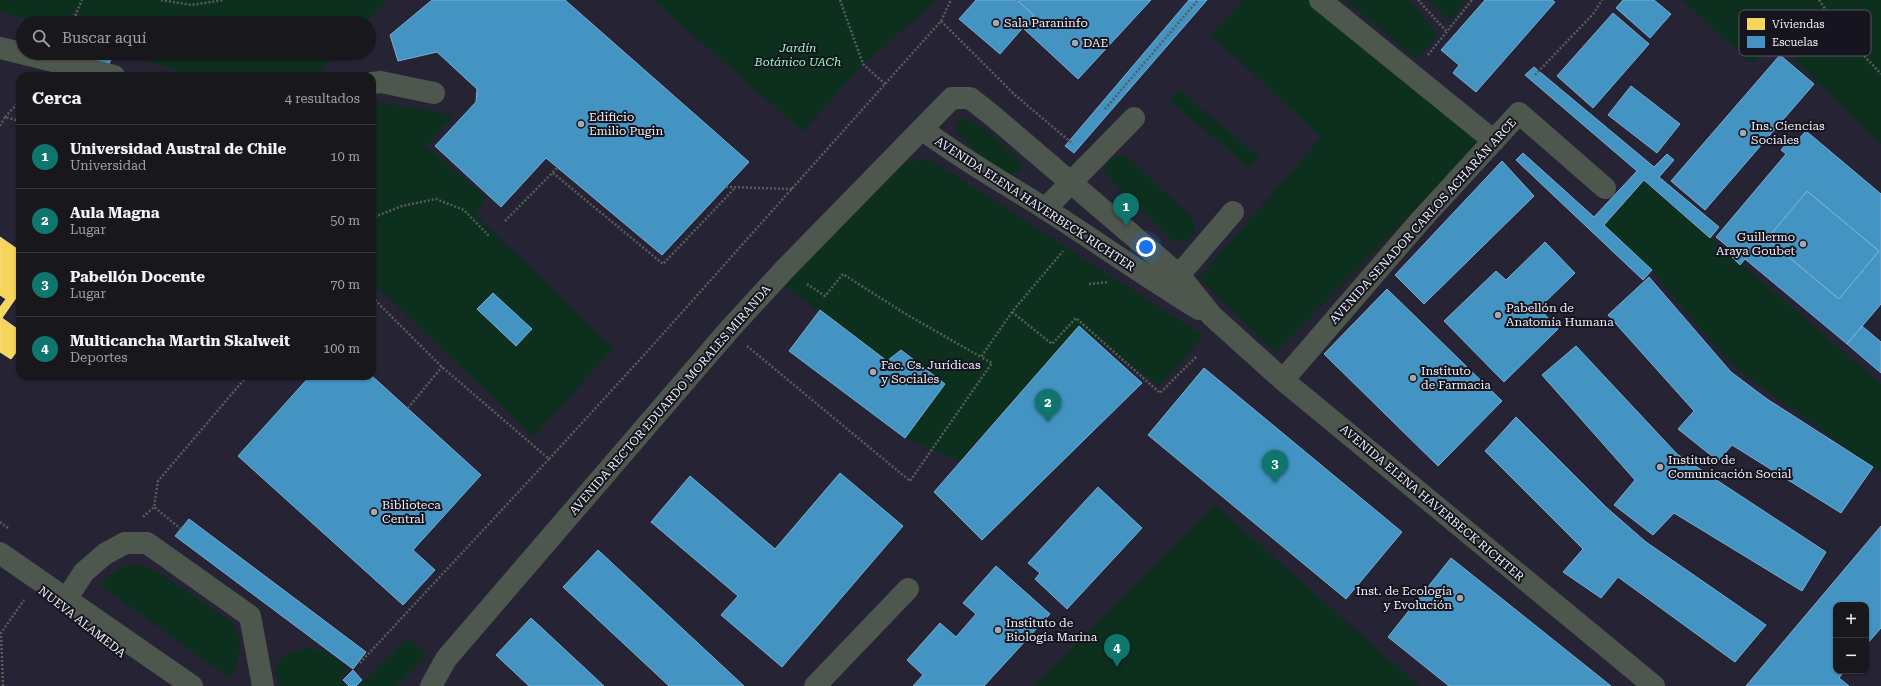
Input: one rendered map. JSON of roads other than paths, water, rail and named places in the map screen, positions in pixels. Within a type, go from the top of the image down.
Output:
[{"type":"lane","points":[[1320,0],[1494,141]]},
{"type":"lane","points":[[0,48],[16,52]]},
{"type":"lane","points":[[49,60],[98,72]]},
{"type":"lane","points":[[376,83],[381,82],[434,93]]},
{"type":"lane","name":"AVENIDA ELENA HAVERBECK RICHTER","points":[[1212,316],[1147,278],[1045,209],[954,154],[922,129],[952,98],[970,98],[1072,182],[1179,275],[1212,316],[1283,380],[1654,686]]},
{"type":"lane","name":"AVENIDA SENADOR CARLOS ACHARÁN ARCE","points":[[1283,380],[1420,221],[1519,113],[1605,188]]},
{"type":"lane","points":[[1045,209],[1134,118]]},
{"type":"lane","name":"AVENIDA RECTOR EDUARDO MORALES MIRANDA","points":[[431,685],[446,659],[728,331],[785,269],[922,129]]},
{"type":"lane","points":[[1179,275],[1233,212]]},
{"type":"lane","points":[[67,598],[84,572],[105,554],[125,543],[147,543],[250,616],[263,686]]},
{"type":"lane","points":[[0,553],[192,686]]},
{"type":"lane","points":[[815,686],[908,589]]},
{"type":"place","name":"Sala Paraninfo","points":[[996,23]]},
{"type":"place","name":"DAE","points":[[1075,43]]},
{"type":"place","name":"Edificio Emilio Pugin","points":[[581,124]]},
{"type":"place","name":"Ins. Ciencias Sociales","points":[[1743,133]]},
{"type":"place","name":"Universidad Austral de Chile","points":[[1126,226]]},
{"type":"place","name":"Guillermo Araya Goubet","points":[[1803,244]]},
{"type":"place","name":"Pabellón de Anatomía Humana","points":[[1498,315]]},
{"type":"place","name":"Fac. Cs. Jurídicas y Sociales","points":[[873,372]]},
{"type":"place","name":"Instituto de Farmacia","points":[[1413,378]]},
{"type":"place","name":"Aula Magna","points":[[1048,422]]},
{"type":"place","name":"Instituto de Comunicación Social","points":[[1660,467]]},
{"type":"place","name":"Pabellón Docente","points":[[1275,483]]},
{"type":"place","name":"Biblioteca Central","points":[[374,512]]},
{"type":"place","name":"Inst. de Ecología y Evolución","points":[[1460,598]]},
{"type":"place","name":"Instituto de Biología Marina","points":[[998,630]]},
{"type":"place","name":"Multicancha Martin Skalweit","points":[[1117,667]]},
{"type":"park label","name":"Jardín Botánico UACh","points":[[798,55]]}]
